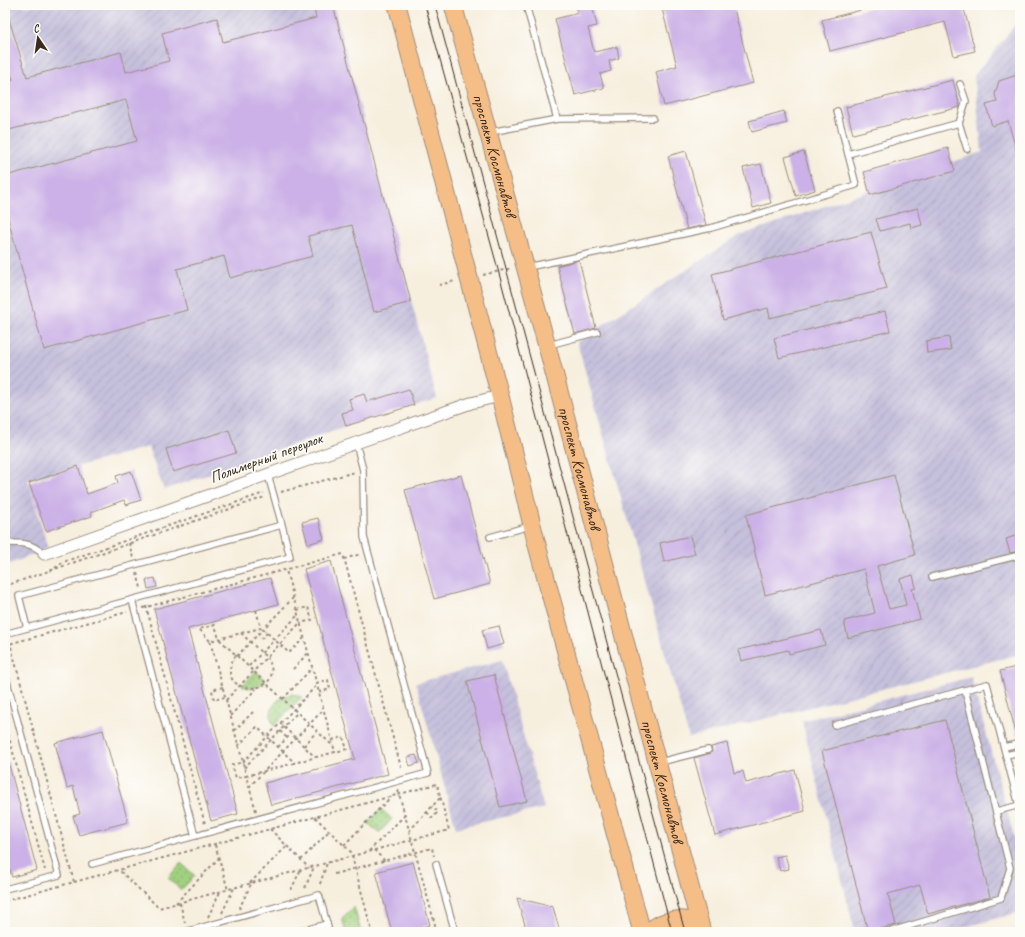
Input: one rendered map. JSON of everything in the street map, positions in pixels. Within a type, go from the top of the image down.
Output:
[{"type":"main road","points":[[397,5],[500,396],[532,526],[642,932]]},
{"type":"main road","name":"проспект Космонавтов","points":[[453,5],[547,346],[701,927]]},
{"type":"main road","points":[[649,932],[670,920],[682,918],[701,927]]},
{"type":"street","name":"Полимерный переулок","points":[[44,554],[471,403],[500,396]]},
{"type":"lane","points":[[526,5],[557,119]]},
{"type":"lane","points":[[960,84],[966,101],[960,123],[968,149]]},
{"type":"lane","points":[[525,266],[711,228],[856,185],[837,112]]},
{"type":"lane","points":[[488,133],[557,119],[653,118]]},
{"type":"lane","points":[[848,154],[960,123]]},
{"type":"lane","points":[[547,346],[597,332]]},
{"type":"lane","points":[[92,864],[428,773],[364,537],[363,470],[356,443]]},
{"type":"lane","points":[[5,634],[290,557],[268,475]]},
{"type":"lane","points":[[27,628],[19,596],[282,525]]},
{"type":"lane","points":[[490,537],[532,526]]},
{"type":"lane","points":[[5,537],[6,544],[27,543],[36,547],[44,554]]},
{"type":"lane","points":[[932,577],[1020,555]]},
{"type":"lane","points":[[132,600],[196,836]]},
{"type":"lane","points":[[5,674],[59,874],[5,889]]},
{"type":"lane","points":[[835,725],[987,684],[1020,805],[997,811]]},
{"type":"lane","points":[[889,932],[1001,898],[1010,868],[997,811],[965,690]]},
{"type":"lane","points":[[1004,747],[1018,744]]},
{"type":"lane","points":[[657,763],[708,750]]},
{"type":"lane","points":[[1006,755],[1020,752]]},
{"type":"lane","points":[[436,864],[455,932]]},
{"type":"lane","points":[[186,932],[319,895],[329,932]]},
{"type":"lane","points":[[297,932],[327,924]]},
{"type":"path","points":[[439,285],[525,266]]},
{"type":"path","points":[[52,570],[63,562],[273,492],[363,470]]},
{"type":"path","points":[[5,586],[273,492]]},
{"type":"path","points":[[129,543],[205,825]]},
{"type":"path","points":[[344,559],[368,552]]},
{"type":"path","points":[[5,645],[343,554],[402,772],[398,774]]},
{"type":"path","points":[[286,570],[335,752]]},
{"type":"path","points":[[257,688],[250,689],[240,686],[235,682],[231,671],[231,666],[237,656],[293,598]]},
{"type":"path","points":[[222,687],[212,690],[214,700],[226,699],[300,623],[312,620],[308,607],[297,610]]},
{"type":"path","points":[[256,610],[261,627],[289,654],[304,638]]},
{"type":"path","points":[[249,667],[298,615]]},
{"type":"path","points":[[249,814],[256,812],[226,699],[210,641],[199,629],[215,625],[219,639],[333,747]]},
{"type":"path","points":[[210,641],[261,627]]},
{"type":"path","points":[[230,716],[257,688],[266,683],[271,673],[271,667],[267,657],[241,633]]},
{"type":"path","points":[[261,639],[267,633]]},
{"type":"path","points":[[293,669],[308,653]]},
{"type":"path","points":[[283,699],[312,668]]},
{"type":"path","points":[[319,692],[330,689],[328,680],[316,684],[243,762],[232,765],[236,778],[346,749],[343,737],[332,740]]},
{"type":"path","points":[[249,787],[323,710]]},
{"type":"path","points":[[234,731],[253,712]]},
{"type":"path","points":[[244,768],[297,713]]},
{"type":"path","points":[[5,723],[45,870],[38,872]]},
{"type":"path","points":[[280,723],[316,757]]},
{"type":"path","points":[[238,746],[257,727],[295,763]]},
{"type":"path","points":[[280,731],[287,738]]},
{"type":"path","points":[[304,746],[317,731]]},
{"type":"path","points":[[278,747],[291,734]]},
{"type":"path","points":[[74,882],[436,784],[449,830],[159,908],[119,870]]},
{"type":"path","points":[[400,794],[437,932]]},
{"type":"path","points":[[344,845],[391,797]]},
{"type":"path","points":[[409,831],[440,798]]},
{"type":"path","points":[[427,812],[432,818],[438,812],[432,806]]},
{"type":"path","points":[[368,852],[405,815]]},
{"type":"path","points":[[315,817],[344,845],[353,856],[372,932]]},
{"type":"path","points":[[194,829],[213,823]]},
{"type":"path","points":[[270,830],[309,868]]},
{"type":"path","points":[[301,860],[329,831]]},
{"type":"path","points":[[207,832],[211,845]]},
{"type":"path","points":[[215,844],[228,890]]},
{"type":"path","points":[[234,919],[250,884],[287,846]]},
{"type":"path","points":[[334,874],[432,848],[436,864]]},
{"type":"path","points":[[374,850],[385,860]]},
{"type":"path","points":[[175,904],[219,858]]},
{"type":"path","points":[[320,884],[327,863]]},
{"type":"path","points":[[305,888],[314,866]]},
{"type":"path","points":[[291,890],[300,870]]},
{"type":"path","points":[[217,923],[234,888]]},
{"type":"path","points":[[203,927],[220,892]]},
{"type":"path","points":[[180,903],[186,932]]},
{"type":"path","points":[[113,928],[114,932]]},
{"type":"shaded area","points":[[333,5],[437,398],[346,426],[164,490],[148,447],[28,480],[48,548],[5,566],[5,73],[26,64],[9,17],[23,64],[5,70],[5,6]]},
{"type":"shaded area","points":[[1020,19],[1020,654],[689,738],[577,342],[738,236],[982,152],[974,76]]},
{"type":"shaded area","points":[[502,660],[544,808],[456,828],[416,683]]},
{"type":"shaded area","points":[[971,677],[1020,859],[1020,912],[947,932],[855,932],[802,721]]},
{"type":"green space","points":[[256,671],[266,681],[255,688],[242,686]]},
{"type":"green space","points":[[293,694],[302,697],[274,726],[271,715],[274,705],[287,695]]},
{"type":"green space","points":[[381,809],[392,819],[379,833],[368,823]]},
{"type":"green space","points":[[181,863],[195,876],[181,890],[168,878]]},
{"type":"green space","points":[[354,907],[361,932],[346,932],[342,918]]},
{"type":"building","points":[[313,5],[333,5],[411,302],[374,312],[352,225],[308,236],[313,256],[230,278],[224,256],[177,269],[187,310],[44,350],[5,208],[5,176],[137,141],[126,100],[5,131],[5,83],[13,80],[5,54],[5,14],[7,13],[27,77],[121,52],[126,72],[169,61],[162,33],[217,18],[223,42],[316,18]]},
{"type":"building","points":[[576,5],[592,5],[597,26],[588,28],[594,52],[617,47],[619,58],[609,61],[611,71],[600,74],[604,88],[575,95],[555,19],[578,13]]},
{"type":"building","points":[[661,5],[733,5],[753,83],[664,106],[656,72],[677,66]]},
{"type":"building","points":[[881,5],[963,5],[975,51],[954,56],[945,22],[830,51],[822,20]]},
{"type":"building","points":[[1020,74],[1020,152],[1017,153],[1008,121],[992,126],[986,105],[997,102],[995,94],[999,81]]},
{"type":"building","points":[[953,80],[960,107],[853,134],[846,107]]},
{"type":"building","points":[[784,111],[787,123],[752,132],[749,121]]},
{"type":"building","points":[[948,148],[955,171],[870,195],[864,172]]},
{"type":"building","points":[[686,151],[706,225],[687,229],[668,156]]},
{"type":"building","points":[[804,152],[815,190],[796,196],[785,157]]},
{"type":"building","points":[[761,164],[771,203],[753,208],[743,168]]},
{"type":"building","points":[[918,208],[922,225],[911,228],[910,223],[880,231],[876,219]]},
{"type":"building","points":[[871,232],[887,289],[770,318],[768,308],[723,320],[712,274]]},
{"type":"building","points":[[579,260],[596,328],[575,334],[557,266]]},
{"type":"building","points":[[885,311],[890,331],[779,358],[774,338]]},
{"type":"building","points":[[949,337],[951,350],[927,353],[926,341]]},
{"type":"building","points":[[409,389],[414,405],[346,426],[342,413],[353,410],[349,399],[364,394],[367,402]]},
{"type":"building","points":[[229,430],[236,453],[173,472],[166,449]]},
{"type":"building","points":[[78,466],[87,494],[118,483],[116,476],[131,471],[141,500],[126,505],[124,500],[91,512],[92,516],[46,531],[29,483]]},
{"type":"building","points":[[461,475],[490,584],[434,599],[405,490]]},
{"type":"building","points":[[894,475],[915,555],[877,566],[889,609],[906,605],[900,579],[913,575],[916,588],[912,589],[920,619],[848,638],[844,621],[875,613],[864,569],[765,595],[746,515]]},
{"type":"building","points":[[318,518],[324,539],[308,544],[302,522]]},
{"type":"building","points":[[1018,535],[1020,551],[1010,553],[1006,539]]},
{"type":"building","points":[[690,536],[695,554],[664,562],[660,543]]},
{"type":"building","points":[[331,561],[388,774],[271,805],[265,783],[355,759],[304,569]]},
{"type":"building","points":[[155,578],[157,587],[148,589],[146,580]]},
{"type":"building","points":[[270,578],[278,604],[188,629],[238,814],[211,821],[154,609]]},
{"type":"building","points":[[499,626],[504,644],[487,649],[482,630]]},
{"type":"building","points":[[821,630],[825,645],[789,654],[788,650],[741,661],[738,650]]},
{"type":"building","points":[[1020,666],[1020,737],[1017,737],[1000,671]]},
{"type":"building","points":[[494,675],[527,801],[500,807],[467,681]]},
{"type":"building","points":[[945,720],[990,897],[928,914],[920,885],[888,894],[896,925],[868,932],[822,751]]},
{"type":"building","points":[[103,730],[128,822],[79,835],[73,816],[80,814],[73,786],[67,788],[55,743]]},
{"type":"building","points":[[727,743],[734,773],[743,771],[746,783],[795,770],[805,811],[715,835],[694,758],[711,753],[711,747]]},
{"type":"building","points":[[416,755],[419,763],[410,766],[407,757]]},
{"type":"building","points":[[8,761],[37,870],[12,877],[5,852],[5,762]]},
{"type":"building","points":[[785,855],[789,869],[780,871],[776,857]]},
{"type":"building","points":[[413,862],[430,925],[404,932],[392,932],[376,872]]},
{"type":"building","points":[[517,898],[553,907],[560,932],[527,932]]},
{"type":"tram line","points":[[425,5],[496,262],[672,932]]},
{"type":"tram line","points":[[435,5],[685,932]]}]
